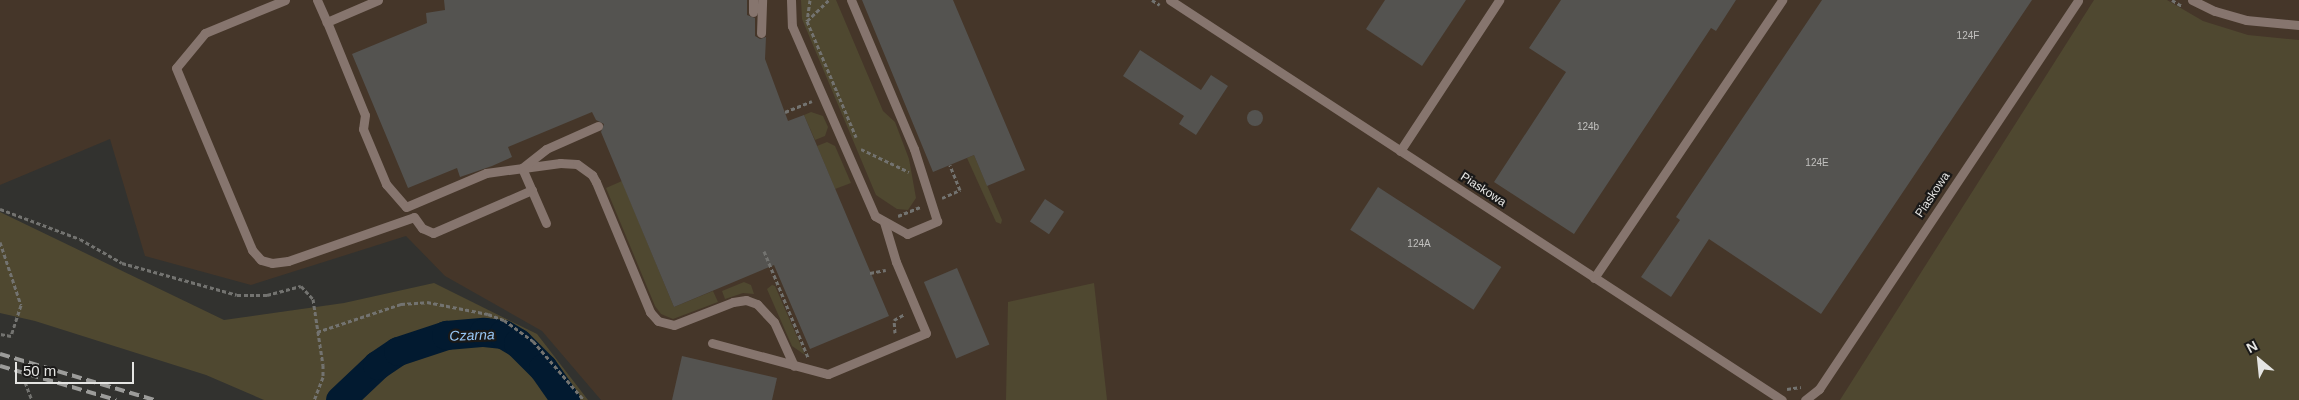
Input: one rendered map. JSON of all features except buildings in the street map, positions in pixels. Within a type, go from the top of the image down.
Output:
[{"type":"lane","points":[[285,0],[205,33],[176,68],[252,250],[261,260],[272,263],[288,261],[414,217]]},
{"type":"lane","points":[[317,0],[365,115],[363,128],[383,176],[422,228],[433,233],[532,190]]},
{"type":"lane","points":[[327,22],[378,0]]},
{"type":"lane","points":[[753,0],[753,12]]},
{"type":"lane","points":[[761,33],[762,0]]},
{"type":"lane","points":[[791,0],[792,26],[875,216],[907,234],[937,221],[924,178],[851,0]]},
{"type":"lane","name":"Piaskowa","points":[[1170,0],[1782,400]]},
{"type":"lane","points":[[1400,151],[1499,0]]},
{"type":"lane","points":[[1594,278],[1782,0]]},
{"type":"lane","name":"Piaskowa","points":[[1805,400],[1819,389],[2078,0]]},
{"type":"lane","points":[[2192,0],[2215,12],[2246,20],[2299,25]]},
{"type":"lane","points":[[522,168],[546,149],[598,126]]},
{"type":"lane","points":[[406,207],[486,173],[569,163],[577,164],[592,175],[650,312],[658,321],[674,325],[733,302],[746,300],[758,304],[774,322],[794,366]]},
{"type":"lane","points":[[522,168],[546,223]]},
{"type":"lane","points":[[712,343],[828,374],[926,333],[896,262],[884,222]]},
{"type":"path","points":[[807,21],[829,0]]},
{"type":"path","points":[[837,92],[864,158]]},
{"type":"path","points":[[861,149],[924,178]]},
{"type":"path","points":[[0,209],[80,239],[122,263],[237,295],[266,295],[301,286],[313,299],[323,377],[314,400]]},
{"type":"path","points":[[0,242],[21,305],[11,336],[0,334]]},
{"type":"path","points":[[764,251],[807,355],[813,362]]},
{"type":"path","points":[[886,260],[886,270],[890,279]]},
{"type":"path","points":[[870,273],[886,270]]},
{"type":"path","points":[[317,332],[401,304],[428,302],[488,314],[504,320],[533,340],[584,400]]},
{"type":"path","points":[[887,340],[895,336],[894,320],[906,315],[902,306]]},
{"type":"path","points":[[25,382],[32,400]]},
{"type":"path","points":[[1782,388],[1805,384]]},
{"type":"shaded area","points":[[0,0],[2299,0],[2299,400],[601,400],[542,331],[445,276],[406,236],[251,285],[145,256],[110,139],[0,185]]},
{"type":"shaded area","points":[[801,0],[836,0],[883,111],[895,122],[909,159],[916,198],[908,210],[897,209],[876,195],[802,19]]},
{"type":"shaded area","points":[[2094,0],[2167,0],[2203,21],[2248,35],[2299,40],[2299,400],[1840,400]]},
{"type":"shaded area","points":[[811,112],[823,116],[828,127],[825,136],[815,140],[804,115]]},
{"type":"shaded area","points":[[827,142],[835,146],[851,183],[835,189],[817,146]]},
{"type":"shaded area","points":[[974,155],[1002,220],[1001,224],[996,222],[967,158]]},
{"type":"shaded area","points":[[622,181],[674,307],[713,291],[718,302],[673,319],[661,314],[655,306],[606,188]]},
{"type":"shaded area","points":[[0,212],[224,320],[344,303],[434,283],[537,334],[588,400],[264,400],[206,375],[35,321],[0,313]]},
{"type":"shaded area","points":[[744,282],[751,285],[754,294],[743,293],[725,299],[722,291]]},
{"type":"shaded area","points":[[1094,283],[1107,400],[1006,400],[1008,302]]},
{"type":"shaded area","points":[[772,285],[775,286],[805,355],[792,346],[767,289]]},
{"type":"waterway","name":"Czarna","points":[[340,400],[377,365],[398,351],[446,335],[484,332],[503,334],[518,343],[543,368],[565,400]]},
{"type":"railway","points":[[0,354],[154,400]]},
{"type":"railway","points":[[0,366],[116,400]]}]
